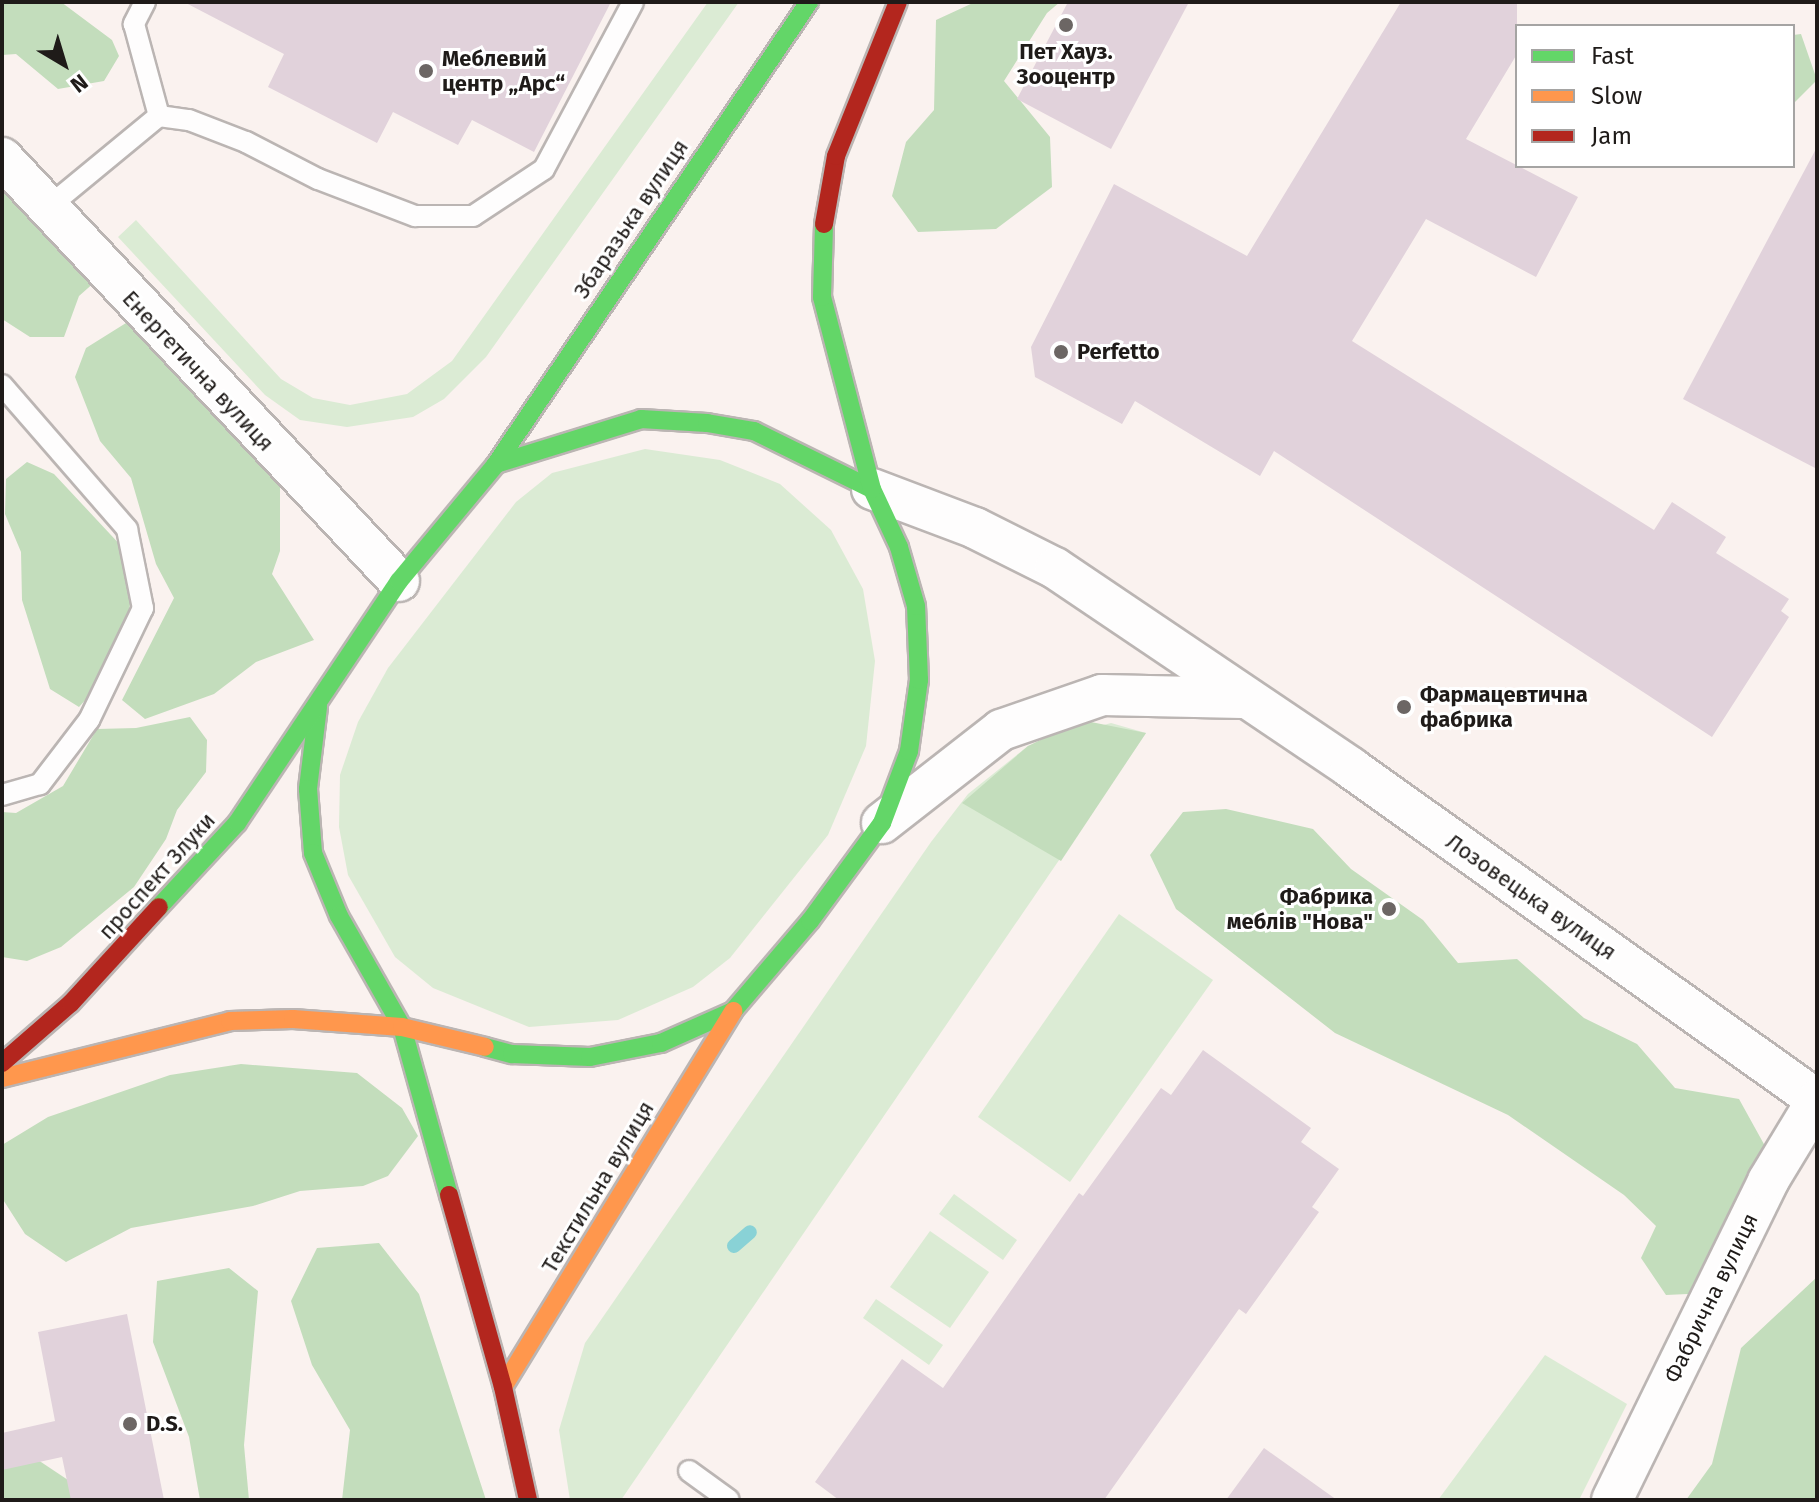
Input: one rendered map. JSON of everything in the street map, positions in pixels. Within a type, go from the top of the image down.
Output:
[{"type":"main road","name":"Збаразька вулиця","points":[[399,581],[496,464],[809,2]]},
{"type":"main road","points":[[872,489],[822,297],[823,233],[836,156],[898,2]]},
{"type":"main road","points":[[496,464],[641,419],[707,423],[754,431],[872,489]]},
{"type":"main road","name":"Текстильна вулиця","points":[[503,1387],[733,1011],[810,921],[882,823],[909,751],[919,680],[916,606],[899,547],[872,489]]},
{"type":"main road","name":"проспект Злуки","points":[[2,1063],[71,1003],[161,912],[237,823],[399,581]]},
{"type":"main road","points":[[320,697],[308,789],[313,853],[339,916],[402,1027],[503,1387],[528,1500]]},
{"type":"main road","points":[[2,1078],[230,1021],[293,1019],[402,1027],[512,1054],[590,1057],[661,1043],[733,1011]]},
{"type":"street","name":"Енергетична вулиця","points":[[2,158],[46,209],[399,581]]},
{"type":"street","name":"Лозовецька вулиця","points":[[872,489],[975,528],[1055,568],[1242,698],[1351,768],[1817,1100]]},
{"type":"street","points":[[882,823],[1001,730],[1102,695],[1242,698]]},
{"type":"street","name":"Фабрична вулиця","points":[[1612,1500],[1768,1181],[1817,1100]]},
{"type":"lane","points":[[145,2],[134,24],[159,116]]},
{"type":"lane","points":[[46,209],[159,116],[189,120],[246,142],[318,179],[415,216],[473,216],[544,169],[633,2]]},
{"type":"lane","points":[[2,385],[127,529],[143,608],[89,720],[40,784],[2,795]]},
{"type":"lane","points":[[689,1471],[729,1500]]},
{"type":"green space","points":[[2,2],[61,2],[112,40],[119,56],[104,81],[58,89],[16,54],[2,55]]},
{"type":"green space","points":[[708,2],[739,2],[486,357],[444,399],[413,417],[347,427],[300,420],[265,395],[118,237],[136,220],[281,379],[313,398],[350,405],[407,394],[452,361]]},
{"type":"green space","points":[[975,2],[1060,2],[1047,13],[1004,81],[1050,137],[1052,187],[996,229],[918,232],[892,196],[906,142],[934,110],[936,20]]},
{"type":"green space","points":[[1801,34],[1817,80],[1795,102],[1795,35]]},
{"type":"green space","points":[[2,149],[113,266],[79,296],[64,337],[30,337],[2,319]]},
{"type":"green space","points":[[134,318],[280,466],[280,551],[272,574],[314,640],[256,662],[214,694],[145,719],[122,700],[174,598],[156,564],[131,478],[100,441],[75,377],[86,348]]},
{"type":"green space","points":[[645,449],[720,460],[780,484],[831,530],[863,589],[875,661],[866,746],[828,835],[730,958],[693,987],[618,1020],[529,1027],[433,988],[395,957],[348,875],[339,827],[340,775],[358,722],[388,668],[516,502],[552,473]]},
{"type":"green space","points":[[27,462],[54,474],[138,564],[127,620],[107,676],[79,707],[50,689],[22,600],[21,552],[5,514],[6,479]]},
{"type":"green space","points":[[190,717],[207,740],[206,772],[177,810],[166,839],[134,887],[61,947],[27,961],[2,957],[2,812],[16,813],[63,786],[97,729],[136,728]]},
{"type":"green space","points":[[1081,720],[1146,733],[1061,861],[962,803],[1028,746]]},
{"type":"green space","points":[[1111,723],[1146,733],[621,1500],[570,1500],[559,1430],[585,1343],[931,842],[968,794],[1028,746]]},
{"type":"green space","points":[[1226,809],[1313,829],[1351,869],[1423,920],[1458,963],[1517,959],[1584,1018],[1637,1044],[1675,1088],[1739,1099],[1765,1146],[1709,1293],[1666,1295],[1641,1258],[1656,1226],[1624,1195],[1508,1115],[1335,1033],[1176,909],[1150,855],[1183,812]]},
{"type":"green space","points":[[1119,914],[1213,980],[1070,1182],[978,1117]]},
{"type":"green space","points":[[241,1064],[357,1073],[402,1108],[418,1136],[388,1176],[363,1186],[300,1191],[253,1206],[131,1228],[66,1262],[25,1234],[2,1198],[2,1145],[48,1117],[170,1075]]},
{"type":"green space","points":[[954,1194],[1017,1240],[1003,1260],[939,1214]]},
{"type":"green space","points":[[930,1231],[989,1272],[950,1328],[890,1287]]},
{"type":"green space","points":[[379,1243],[419,1294],[486,1500],[342,1500],[350,1430],[312,1365],[291,1301],[317,1248]]},
{"type":"green space","points":[[229,1268],[258,1291],[244,1445],[249,1500],[200,1500],[189,1437],[153,1342],[157,1281]]},
{"type":"green space","points":[[1817,1277],[1817,1500],[1686,1500],[1712,1464],[1741,1348]]},
{"type":"green space","points":[[876,1299],[943,1345],[929,1365],[863,1318]]},
{"type":"green space","points":[[1545,1355],[1627,1404],[1579,1500],[1438,1500]]},
{"type":"green space","points":[[2,1447],[35,1458],[98,1500],[2,1500]]},
{"type":"building","name":"Меблевий центр „Арс“","points":[[184,2],[611,2],[534,152],[472,120],[458,145],[393,112],[377,143],[268,87],[284,54]]},
{"type":"building","points":[[1068,2],[1189,2],[1111,149],[1017,99]]},
{"type":"building","points":[[1401,2],[1517,2],[1515,57],[1466,139],[1515,164],[1515,168],[1522,168],[1578,197],[1536,277],[1426,219],[1352,341],[1654,530],[1672,502],[1726,537],[1716,553],[1789,599],[1781,611],[1789,617],[1712,737],[1274,451],[1260,476],[1135,401],[1122,424],[1035,377],[1031,347],[1114,184],[1247,256]]},
{"type":"building","points":[[1817,147],[1817,469],[1683,399]]},
{"type":"building","points":[[1203,1050],[1311,1128],[1301,1142],[1339,1169],[1312,1207],[1319,1212],[1246,1314],[1239,1309],[1104,1500],[839,1500],[815,1482],[902,1359],[943,1388],[1079,1193],[1083,1196],[1161,1088],[1171,1095]]},
{"type":"building","points":[[127,1314],[164,1500],[71,1500],[62,1457],[2,1470],[2,1433],[55,1421],[38,1332]]},
{"type":"building","points":[[1264,1448],[1337,1500],[1226,1500]]},
{"type":"waterway","points":[[734,1246],[750,1232]]},
{"type":"traffic: fast","points":[[159,907],[237,823],[399,581],[496,464],[809,2]]},
{"type":"traffic: fast","points":[[485,1047],[512,1054],[590,1057],[661,1043],[733,1011],[810,921],[882,823],[909,751],[919,680],[916,606],[899,547],[872,489],[822,297],[824,224]]},
{"type":"traffic: fast","points":[[496,464],[641,419],[707,423],[754,431],[872,489]]},
{"type":"traffic: fast","points":[[318,707],[308,789],[313,853],[339,916],[402,1027],[449,1195]]},
{"type":"traffic: slow","points":[[503,1387],[733,1011]]},
{"type":"traffic: slow","points":[[2,1078],[230,1021],[293,1019],[402,1027],[485,1047]]},
{"type":"traffic: jam","points":[[824,224],[836,156],[898,2]]},
{"type":"traffic: jam","points":[[2,1063],[71,1003],[159,907]]},
{"type":"traffic: jam","points":[[449,1195],[503,1387],[528,1500]]},
{"type":"place","name":"Пет Хауз. Зооцентр","points":[[1066,25]]},
{"type":"place","name":"Меблевий центр „Арс“","points":[[426,71]]},
{"type":"place","name":"Perfetto","points":[[1061,352]]},
{"type":"place","name":"Фармацевтична фабрика","points":[[1404,707]]},
{"type":"place","name":"Фабрика меблів \"Нова\"","points":[[1389,909]]},
{"type":"place","name":"D.S.","points":[[130,1424]]}]
